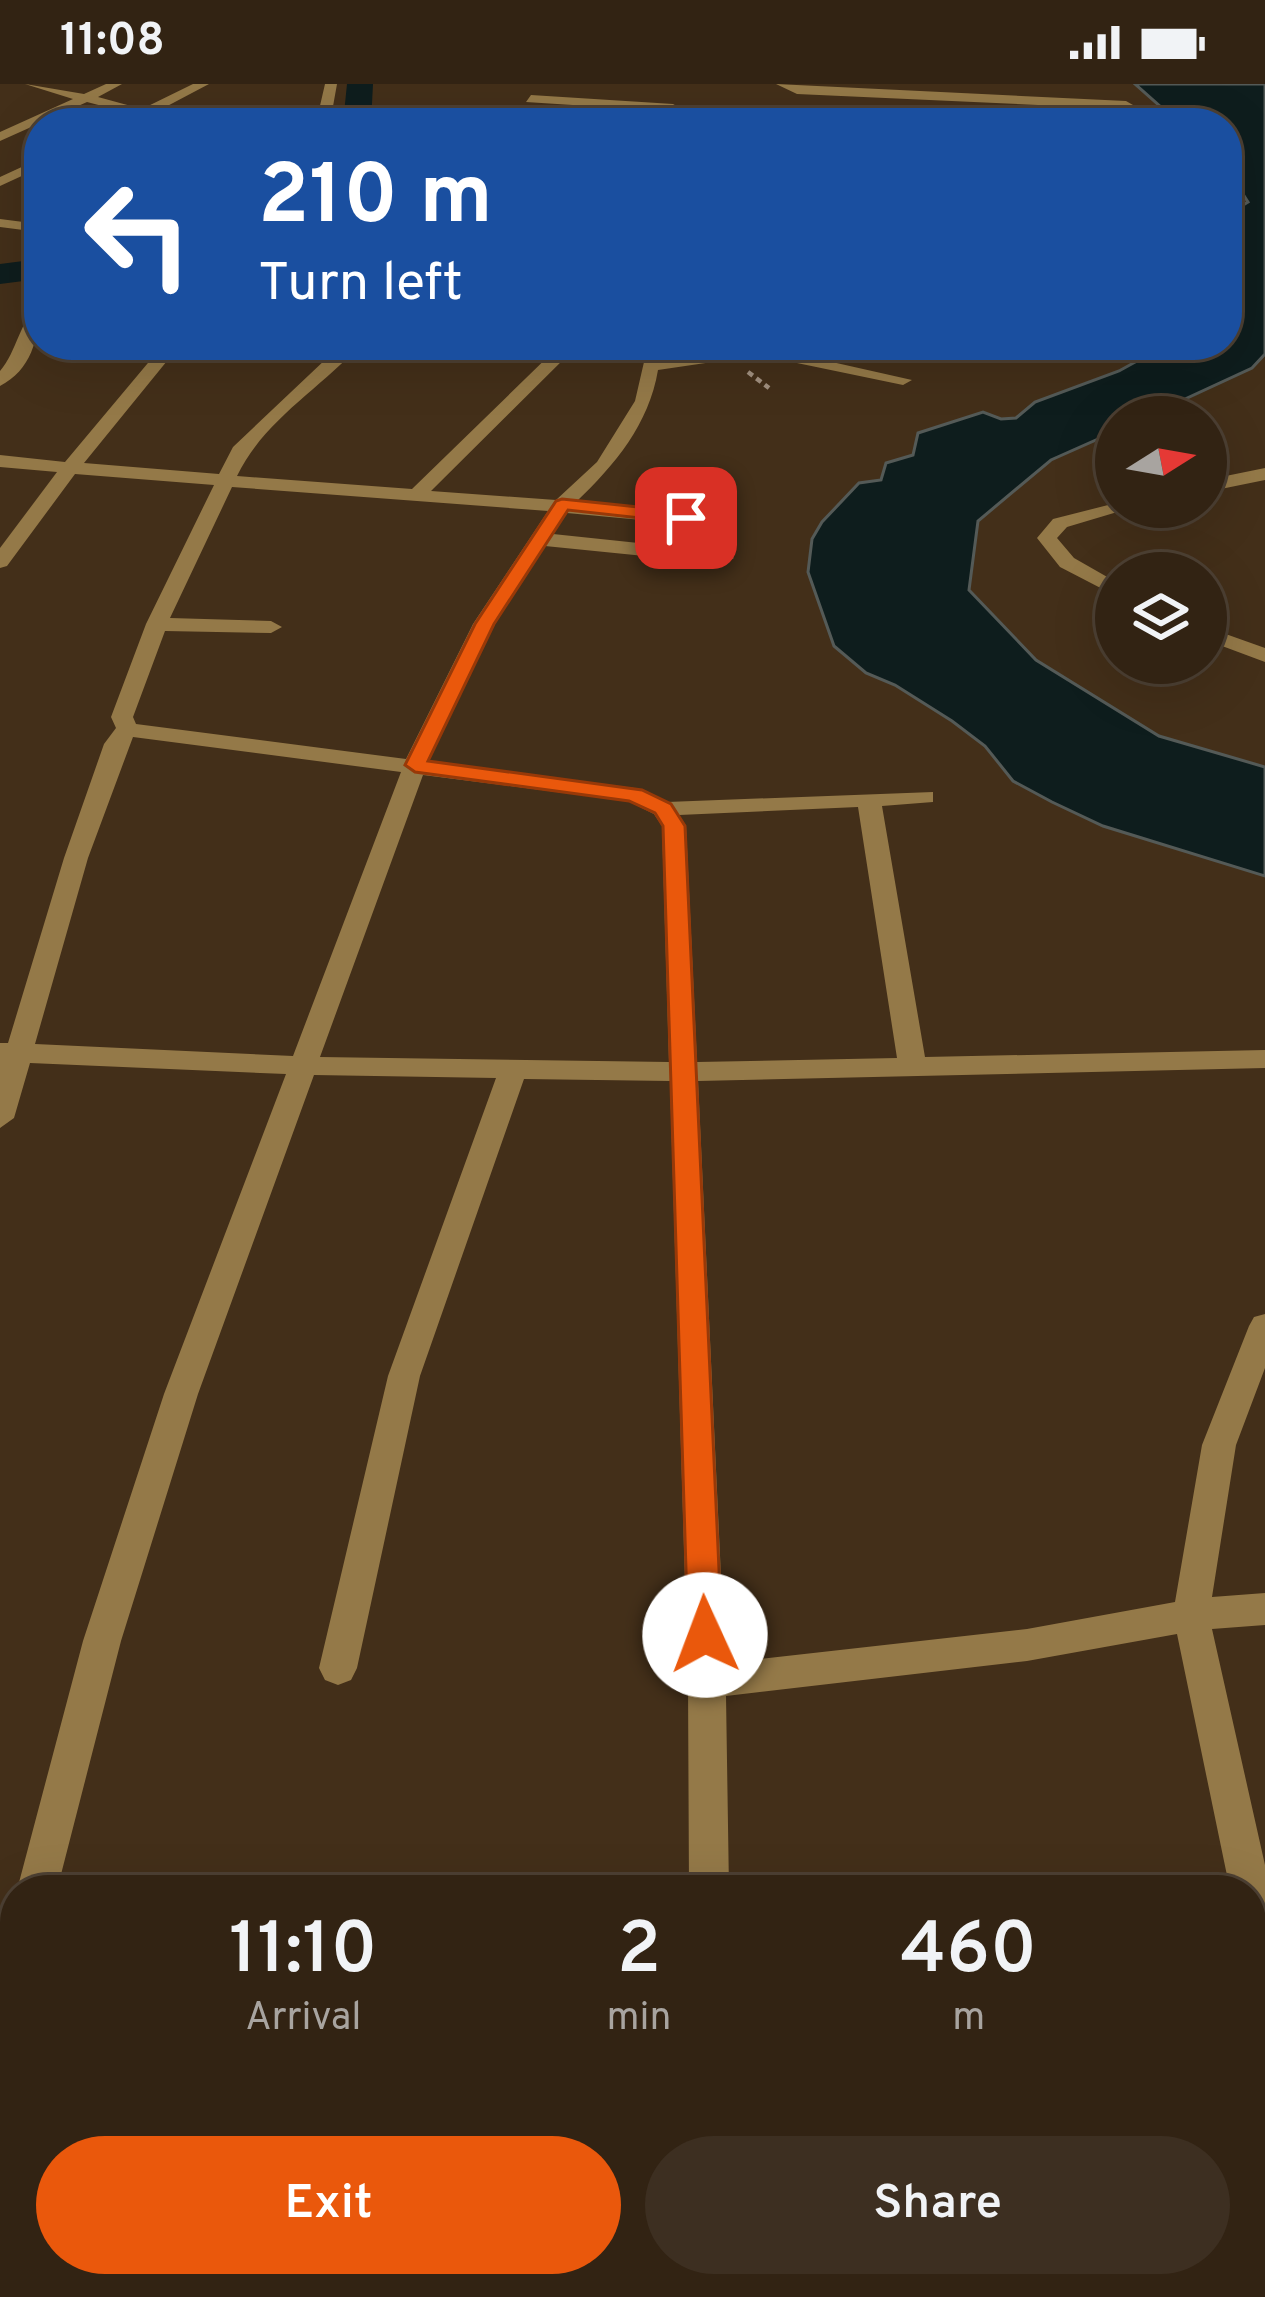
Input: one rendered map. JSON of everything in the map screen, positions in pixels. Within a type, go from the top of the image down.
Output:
[{"type":"street","points":[[31,84],[124,108]]},
{"type":"street","points":[[63,108],[116,84]]},
{"type":"street","points":[[154,108],[203,84]]},
{"type":"street","points":[[538,84],[528,105],[637,108]]},
{"type":"street","points":[[782,84],[796,90],[1126,105]]},
{"type":"street","points":[[962,84],[977,96]]},
{"type":"street","points":[[1052,85],[1057,108]]},
{"type":"street","points":[[976,108],[977,96]]},
{"type":"street","points":[[0,381],[24,350]]},
{"type":"street","points":[[0,562],[160,360]]},
{"type":"street","points":[[127,728],[122,717],[157,624],[240,451],[336,360]]},
{"type":"street","points":[[419,492],[553,360]]},
{"type":"street","points":[[41,1875],[102,1641],[182,1394],[415,765],[484,624],[562,505],[604,465],[644,400],[650,367],[694,360]]},
{"type":"street","points":[[810,360],[903,380]]},
{"type":"street","points":[[825,363],[829,360]]},
{"type":"street","points":[[0,461],[223,483],[419,492],[728,522]]},
{"type":"street","points":[[1227,482],[1265,474]]},
{"type":"street","points":[[1095,515],[1060,524],[1047,538],[1052,549],[1095,579]]},
{"type":"street","points":[[540,539],[724,558]]},
{"type":"street","points":[[157,624],[271,627]]},
{"type":"street","points":[[1227,641],[1265,656]]},
{"type":"street","points":[[127,728],[634,795],[663,809],[925,796]]},
{"type":"street","points":[[0,1118],[9,1052],[116,744],[127,728]]},
{"type":"street","points":[[869,799],[912,1066]]},
{"type":"street","points":[[663,809],[674,826],[707,1682],[709,1875]]},
{"type":"street","points":[[9,1052],[307,1066],[682,1072],[1265,1059]]},
{"type":"street","points":[[338,1668],[404,1376],[513,1070]]},
{"type":"street","points":[[1247,1875],[1191,1615],[1219,1445],[1265,1326]]},
{"type":"street","points":[[707,1682],[1028,1645],[1191,1615],[1265,1609]]},
{"type":"shaded area","points":[[1135,84],[1265,84],[1265,354],[1252,368],[1191,396],[1095,396],[1095,440],[1051,460],[978,521],[969,590],[1036,660],[1159,736],[1265,767],[1265,876],[1103,826],[1013,781],[985,746],[952,721],[895,685],[866,673],[834,646],[808,572],[812,539],[822,522],[859,483],[881,480],[886,463],[913,455],[918,433],[983,412],[1001,419],[1016,418],[1035,402],[1139,360],[1242,360],[1242,206],[1248,202],[1242,193],[1242,108],[1162,108]]},
{"type":"waterway","points":[[358,108],[360,84]]},
{"type":"waterway","points":[[0,274],[24,271]]},
{"type":"route","points":[[686,518],[562,505],[484,624],[415,765],[634,795],[663,809],[674,826],[705,1635]]}]
